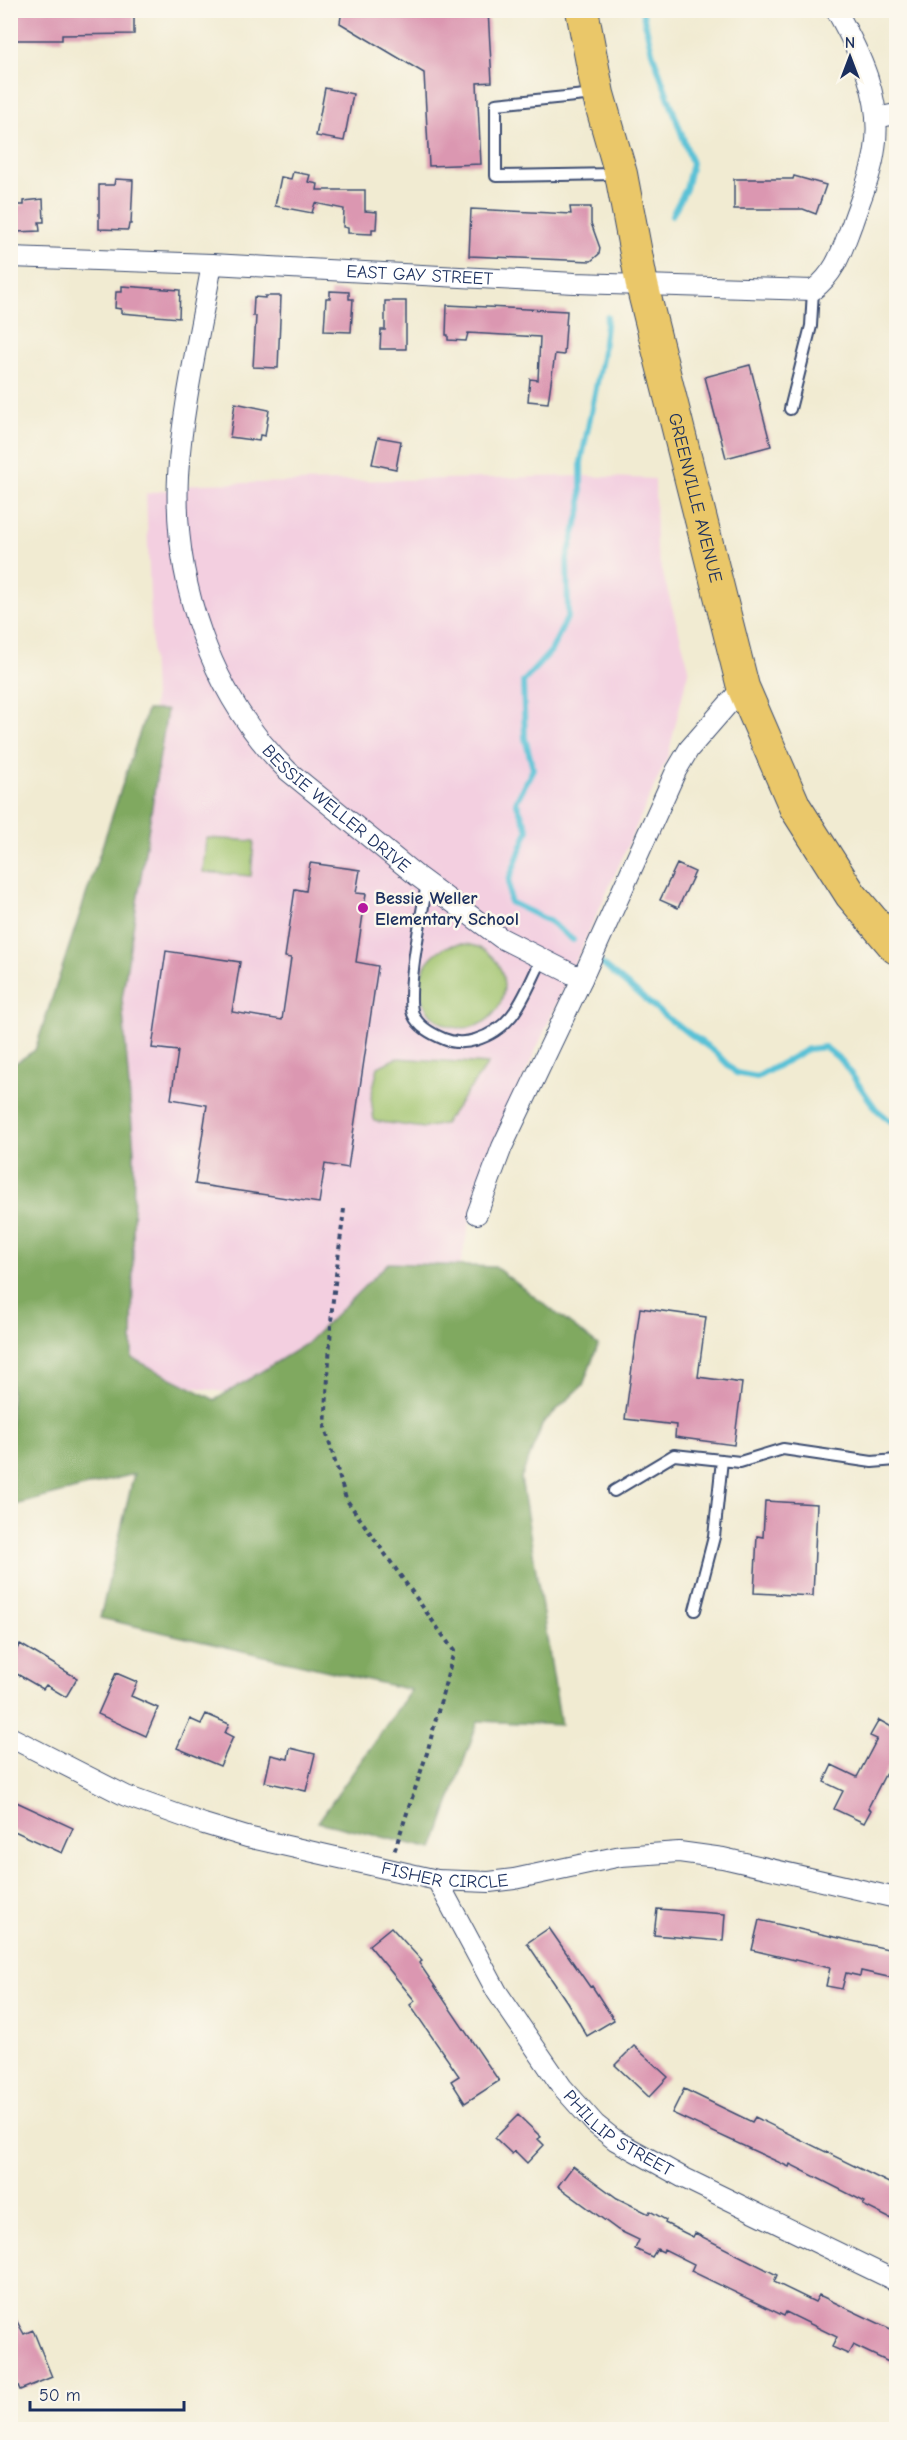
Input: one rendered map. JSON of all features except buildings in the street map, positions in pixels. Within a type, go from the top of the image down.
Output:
[{"type":"main road","name":"GREENVILLE AVENUE","points":[[582,10],[598,94],[621,174],[642,285],[743,687],[795,807],[851,895],[897,948]]},
{"type":"street","points":[[819,286],[830,276],[838,259],[862,195],[875,150],[876,118],[871,84],[836,10]]},
{"type":"street","points":[[876,118],[897,114]]},
{"type":"street","name":"EAST GAY STREET","points":[[10,257],[212,264],[642,285],[819,286]]},
{"type":"street","name":"BESSIE WELLER DRIVE","points":[[212,264],[178,475],[181,543],[188,585],[197,617],[211,656],[233,700],[271,753],[288,771],[427,883],[501,938],[582,979]]},
{"type":"street","points":[[477,1214],[502,1147],[582,979],[676,771],[689,749],[743,687]]},
{"type":"street","name":"FISHER CIRCLE","points":[[10,1737],[98,1783],[160,1809],[247,1837],[437,1880],[497,1881],[550,1873],[621,1856],[679,1852],[744,1862],[894,1893]]},
{"type":"street","name":"PHILLIP STREET","points":[[437,1880],[497,1992],[562,2087],[596,2124],[615,2140],[682,2177],[897,2281]]},
{"type":"lane","points":[[598,94],[496,104],[496,176],[621,174]]},
{"type":"lane","points":[[790,409],[819,286]]},
{"type":"lane","points":[[427,883],[411,989],[413,1014],[428,1031],[448,1041],[458,1042],[468,1042],[492,1035],[509,1021],[542,959]]},
{"type":"lane","points":[[614,1491],[674,1455],[741,1462],[783,1449],[872,1462],[897,1460]]},
{"type":"lane","points":[[695,1610],[714,1537],[722,1460]]},
{"type":"path","points":[[344,1209],[332,1308],[325,1428],[346,1499],[454,1651],[427,1753],[388,1870]]},
{"type":"shaded area","name":"Bessie Weller Elementary School","points":[[584,476],[655,479],[656,549],[689,668],[668,756],[487,1159],[477,1187],[426,1426],[100,1371],[112,989],[140,828],[154,700],[146,494],[198,484]]},
{"type":"green space","points":[[147,710],[167,710],[122,999],[134,1151],[132,1358],[215,1400],[306,1344],[388,1263],[495,1267],[598,1345],[583,1385],[543,1423],[521,1478],[561,1725],[478,1721],[433,1849],[318,1822],[411,1690],[100,1618],[134,1474],[11,1506],[11,1066],[35,1050]]},
{"type":"green space","points":[[206,838],[254,841],[251,876],[203,872]]},
{"type":"green space","points":[[462,944],[478,947],[492,956],[501,970],[504,986],[501,1002],[492,1016],[478,1025],[462,1028],[446,1025],[432,1016],[423,1002],[420,986],[423,970],[432,956],[446,947]]},
{"type":"green space","points":[[396,1058],[488,1064],[444,1124],[424,1128],[374,1121],[371,1097],[378,1067]]},
{"type":"waterway","points":[[642,10],[652,52],[692,163],[686,189],[672,215]]},
{"type":"waterway","points":[[573,940],[549,921],[510,902],[509,880],[528,830],[516,802],[533,769],[525,738],[523,682],[551,651],[568,616],[567,558],[581,509],[581,462],[602,358],[607,317]]},
{"type":"waterway","points":[[602,964],[669,1019],[714,1051],[736,1073],[757,1077],[808,1049],[825,1047],[842,1061],[876,1109],[896,1126]]},
{"type":"place","name":"Bessie Weller Elementary School","points":[[363,908]]}]
